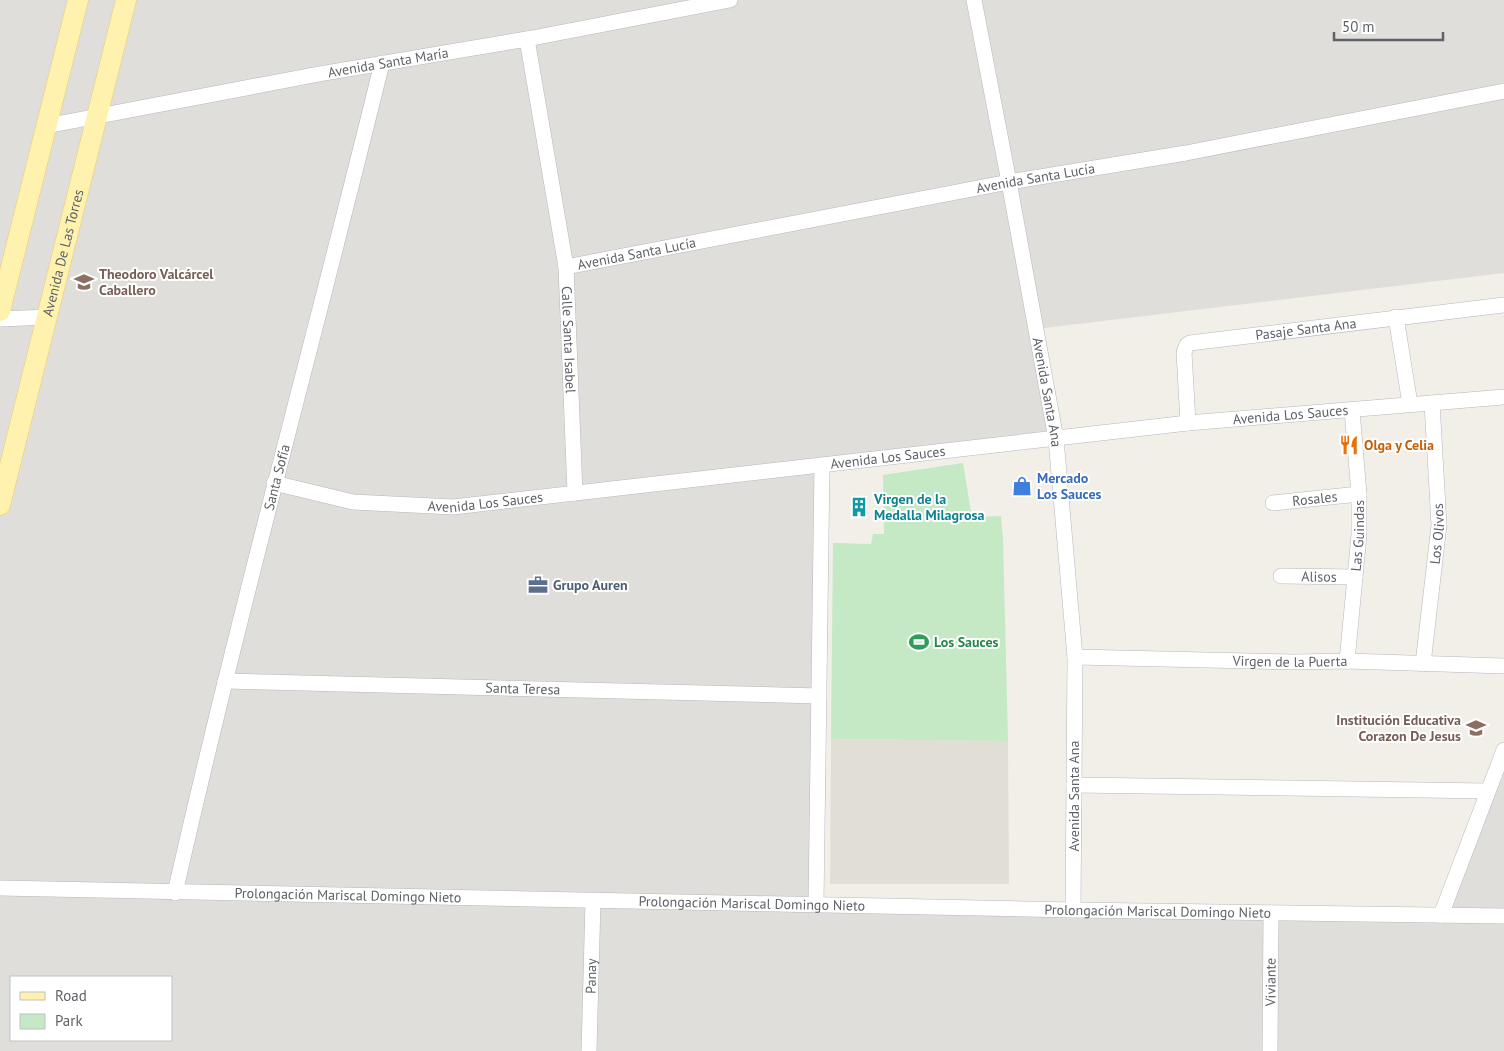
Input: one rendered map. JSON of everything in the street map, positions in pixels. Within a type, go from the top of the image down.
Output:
[{"type":"main road","points":[[0,311],[78,0]]},
{"type":"main road","name":"Avenida De Las Torres","points":[[2,492],[48,317],[95,118],[126,0]]},
{"type":"street","name":"Avenida Santa María","points":[[46,126],[382,63],[527,39],[730,0]]},
{"type":"street","name":"Avenida Santa Ana","points":[[974,0],[1056,439],[1075,657],[1073,910]]},
{"type":"street","name":"Calle Santa Isabel","points":[[527,39],[566,267],[576,493]]},
{"type":"street","name":"Santa Sofía","points":[[175,893],[274,483],[317,315],[343,223],[382,63]]},
{"type":"street","name":"Avenida Santa Lucía","points":[[566,267],[1009,182],[1186,153],[1504,92]]},
{"type":"street","name":"Pasaje Santa Ana","points":[[1188,423],[1184,352],[1186,345],[1190,343],[1504,305]]},
{"type":"street","points":[[0,319],[48,317]]},
{"type":"street","points":[[1396,317],[1410,404]]},
{"type":"street","name":"Avenida Los Sauces","points":[[274,483],[353,502],[453,507],[1188,423],[1504,397]]},
{"type":"street","name":"Los Olivos","points":[[1423,664],[1439,525],[1432,403]]},
{"type":"street","name":"Las Guindas","points":[[1347,661],[1359,535],[1359,494],[1352,410]]},
{"type":"street","points":[[816,904],[822,466]]},
{"type":"street","name":"Rosales","points":[[1273,503],[1359,494]]},
{"type":"street","name":"Alisos","points":[[1281,576],[1355,577]]},
{"type":"street","name":"Virgen de la Puerta","points":[[1075,657],[1294,662],[1347,661],[1504,666]]},
{"type":"street","name":"Santa Teresa","points":[[225,681],[819,696]]},
{"type":"street","points":[[1441,914],[1504,750]]},
{"type":"street","points":[[1074,785],[1488,790]]},
{"type":"street","name":"Prolongación Mariscal Domingo Nieto","points":[[0,888],[1073,910],[1504,916]]},
{"type":"street","name":"Panay","points":[[589,1051],[593,901]]},
{"type":"street","name":"Viviante","points":[[1270,1051],[1271,913]]},
{"type":"shaded area","points":[[0,0],[1504,0],[1504,273],[1044,328],[1048,431],[829,459],[811,889],[826,905],[1444,920],[1504,773],[1504,1051],[0,1051]]},
{"type":"shaded area","points":[[831,739],[1008,741],[1009,884],[830,884]]},
{"type":"green space","name":"Los Sauces","points":[[963,463],[971,512],[977,517],[1001,516],[1008,741],[831,739],[833,543],[871,544],[873,534],[884,534],[883,475]]},
{"type":"place","name":"Theodoro Valcárcel Caballero","points":[[84,282]]},
{"type":"place","name":"Olga y Celia","points":[[1349,445]]},
{"type":"place","name":"Mercado Los Sauces","points":[[1022,486]]},
{"type":"place","name":"Virgen de la Medalla Milagrosa","points":[[859,507]]},
{"type":"place","name":"Grupo Auren","points":[[538,585]]},
{"type":"place","name":"Los Sauces","points":[[919,642]]},
{"type":"place","name":"Institución Educativa Corazon De Jesus","points":[[1476,728]]}]
